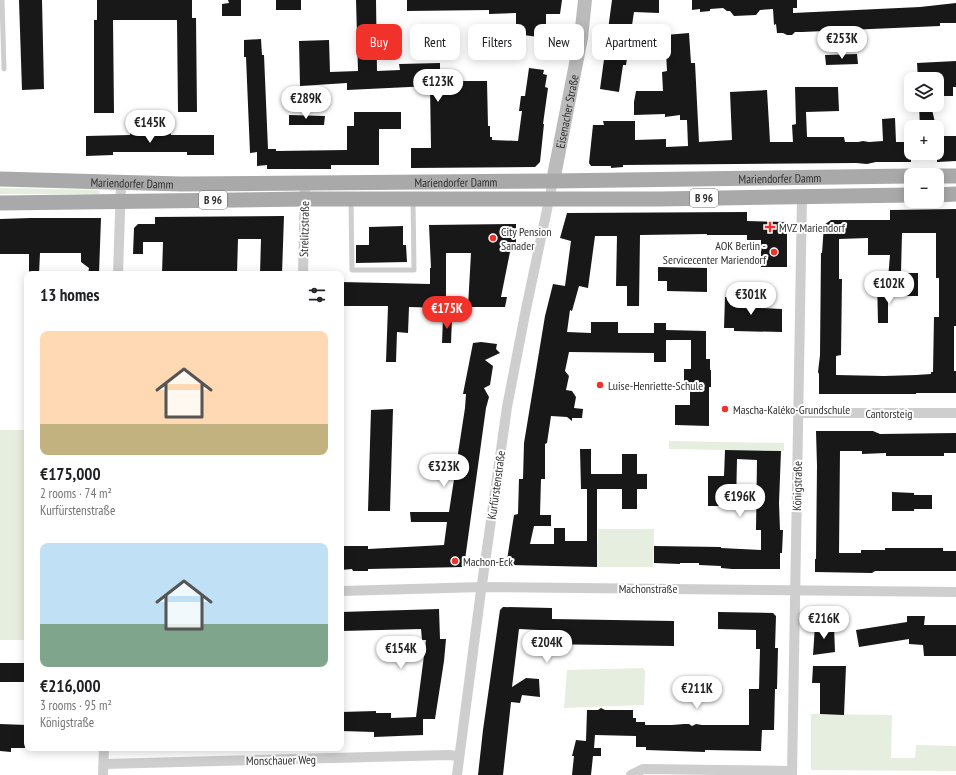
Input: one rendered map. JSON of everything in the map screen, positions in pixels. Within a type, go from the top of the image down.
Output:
[{"type":"main road","name":"Mariendorfer Damm","points":[[0,180],[181,184],[904,176]]},
{"type":"main road","points":[[944,176],[956,176]]},
{"type":"main road","points":[[944,195],[956,194]]},
{"type":"main road","name":"Mariendorfer Damm","points":[[0,203],[304,199],[802,197],[904,195]]},
{"type":"street","name":"Eisenacher Straße","points":[[550,198],[581,38],[585,0]]},
{"type":"street","points":[[118,271],[121,182]]},
{"type":"street","name":"Strelitzstraße","points":[[303,271],[305,183]]},
{"type":"street","name":"Königstraße","points":[[792,773],[802,197]]},
{"type":"street","name":"Kurfürstenstraße","points":[[457,775],[458,756],[507,407],[550,198]]},
{"type":"street","name":"Cantorsteig","points":[[798,413],[956,413]]},
{"type":"street","name":"Machonstraße","points":[[344,591],[482,587],[956,592]]},
{"type":"street","points":[[103,775],[104,751]]},
{"type":"street","name":"Monschauer Weg","points":[[104,764],[448,755],[458,756]]},
{"type":"street","points":[[631,775],[643,769],[792,773]]},
{"type":"lane","points":[[2,0],[4,69]]},
{"type":"lane","points":[[351,199],[352,270],[414,270],[413,199]]},
{"type":"green space","points":[[0,188],[99,190],[100,194],[0,194]]},
{"type":"green space","points":[[0,430],[24,430],[24,640],[0,640]]},
{"type":"green space","points":[[669,441],[784,443],[784,451],[669,449]]},
{"type":"green space","points":[[598,529],[654,529],[653,567],[597,567]]},
{"type":"green space","points":[[643,668],[645,671],[644,705],[564,708],[567,670]]},
{"type":"green space","points":[[811,714],[892,715],[891,758],[915,758],[916,745],[956,746],[956,771],[811,770]]},
{"type":"building","points":[[19,0],[42,0],[44,89],[22,90]]},
{"type":"building","points":[[97,0],[192,0],[192,18],[196,18],[197,112],[178,112],[177,20],[113,20],[114,113],[94,113],[94,20],[97,20]]},
{"type":"building","points":[[228,0],[241,0],[241,16],[222,16],[222,4],[229,3]]},
{"type":"building","points":[[276,0],[301,0],[301,10],[276,10]]},
{"type":"building","points":[[356,0],[376,0],[376,24],[357,24]]},
{"type":"building","points":[[407,0],[562,0],[560,14],[546,14],[546,24],[534,24],[534,36],[526,35],[526,24],[516,24],[516,13],[489,14],[489,10],[407,11]]},
{"type":"building","points":[[612,0],[659,0],[659,13],[634,12],[632,24],[609,24]]},
{"type":"building","points":[[692,0],[797,0],[797,8],[793,8],[793,13],[920,7],[956,3],[956,23],[940,23],[940,26],[795,32],[792,35],[787,35],[777,33],[776,24],[774,25],[773,9],[760,10],[756,15],[734,16],[730,11],[723,8],[710,9],[710,11],[700,12],[700,9],[692,10]]},
{"type":"building","points":[[689,33],[691,63],[695,63],[699,142],[732,140],[730,92],[767,90],[770,142],[793,142],[792,125],[796,124],[795,87],[838,87],[839,111],[806,112],[807,137],[844,137],[845,142],[883,141],[882,119],[895,118],[896,142],[904,142],[904,160],[911,160],[911,162],[876,162],[867,164],[623,165],[623,167],[611,168],[611,166],[591,166],[589,163],[593,125],[604,125],[603,121],[635,121],[635,140],[666,139],[666,147],[688,146],[687,120],[680,120],[680,115],[665,117],[665,114],[634,115],[636,91],[663,91],[662,72],[667,71],[666,60],[671,60],[671,34]]},
{"type":"building","points":[[261,39],[262,55],[264,55],[268,149],[276,149],[276,151],[347,150],[347,126],[354,126],[354,112],[401,112],[401,129],[379,129],[379,165],[331,165],[331,169],[267,169],[267,165],[257,166],[257,152],[250,153],[244,40]]},
{"type":"building","points":[[329,40],[330,72],[358,71],[358,60],[377,60],[377,71],[400,70],[399,64],[440,63],[440,81],[487,81],[488,126],[490,126],[490,137],[492,137],[492,140],[518,141],[522,111],[519,111],[521,96],[525,96],[529,68],[544,70],[543,74],[547,75],[545,87],[548,88],[540,162],[535,167],[411,168],[411,148],[431,148],[430,86],[347,90],[347,83],[300,86],[299,41]]},
{"type":"building","points":[[857,54],[858,64],[826,65],[825,55]]},
{"type":"building","points":[[604,60],[627,60],[626,65],[623,65],[619,92],[600,89]]},
{"type":"building","points":[[956,61],[956,87],[953,87],[953,96],[944,96],[944,72],[918,72],[917,63]]},
{"type":"building","points":[[919,112],[933,112],[934,120],[920,120]]},
{"type":"building","points":[[289,115],[325,116],[324,125],[289,125]]},
{"type":"building","points":[[170,132],[171,135],[214,135],[214,155],[187,155],[187,152],[113,152],[113,155],[86,156],[86,136]]},
{"type":"building","points":[[944,136],[956,136],[956,161],[937,162],[937,160],[944,160]]},
{"type":"building","points":[[956,209],[956,326],[954,326],[954,371],[956,371],[956,393],[819,394],[818,372],[820,355],[821,253],[824,225],[831,220],[890,220],[890,210]],"holes":[[[902,233],[936,233],[936,278],[939,278],[939,317],[934,317],[933,372],[931,372],[931,374],[884,376],[836,375],[836,356],[841,355],[842,279],[839,279],[839,239],[868,238],[868,255],[890,255],[888,279],[877,279],[878,323],[888,323],[888,296],[918,296],[918,273],[901,273]]]},
{"type":"building","points":[[747,212],[747,221],[787,222],[787,267],[761,267],[761,240],[747,240],[747,235],[640,235],[639,306],[627,306],[627,286],[616,286],[617,236],[595,236],[588,288],[579,286],[572,311],[570,310],[567,332],[591,333],[591,322],[618,322],[618,333],[654,333],[654,323],[666,323],[666,330],[706,331],[706,359],[710,359],[711,370],[711,387],[709,387],[709,426],[675,425],[675,405],[690,405],[690,387],[684,387],[684,369],[691,369],[691,340],[666,340],[666,362],[654,362],[654,353],[569,352],[565,371],[569,376],[566,390],[572,391],[576,397],[574,408],[583,409],[582,418],[572,418],[572,421],[567,417],[551,416],[547,443],[545,444],[545,479],[541,479],[540,515],[551,515],[551,526],[534,526],[530,544],[554,544],[554,528],[565,528],[565,541],[587,541],[587,489],[581,489],[580,449],[591,449],[591,474],[622,474],[622,454],[637,454],[637,474],[647,474],[647,489],[637,489],[637,509],[622,509],[622,489],[597,489],[597,567],[510,565],[507,560],[514,515],[518,514],[519,479],[523,479],[524,443],[545,316],[553,284],[565,286],[571,241],[560,238],[567,213]]},
{"type":"building","points":[[284,216],[282,271],[260,271],[261,239],[238,239],[237,271],[162,271],[163,242],[143,242],[143,254],[133,254],[134,228],[138,224],[155,224],[155,217]]},
{"type":"building","points":[[101,218],[99,271],[88,271],[89,268],[81,262],[81,253],[40,253],[39,271],[29,271],[29,254],[0,254],[0,219]]},
{"type":"building","points":[[516,224],[516,252],[510,252],[501,297],[507,297],[505,307],[468,307],[471,253],[446,253],[446,308],[409,307],[408,333],[397,332],[396,362],[386,362],[388,306],[344,306],[344,282],[430,284],[431,268],[429,225]]},
{"type":"building","points":[[403,226],[403,245],[406,245],[407,262],[356,263],[356,245],[369,245],[369,227]]},
{"type":"building","points":[[658,267],[707,268],[707,292],[667,291],[667,281],[658,281]]},
{"type":"building","points":[[725,297],[760,298],[760,308],[782,309],[782,332],[734,331],[734,328],[724,328]]},
{"type":"building","points":[[443,318],[452,318],[451,343],[442,343]]},
{"type":"building","points":[[481,342],[497,344],[496,349],[500,353],[485,360],[493,366],[490,385],[484,388],[489,397],[486,408],[464,567],[368,569],[368,571],[344,570],[344,546],[368,546],[368,549],[444,545],[447,522],[411,522],[410,512],[449,512],[465,408],[466,394],[463,394],[473,343]]},
{"type":"building","points":[[393,409],[390,511],[368,511],[371,410]]},
{"type":"building","points":[[816,431],[873,431],[880,434],[956,433],[956,453],[944,453],[944,456],[886,456],[886,453],[862,454],[862,451],[840,451],[839,553],[861,553],[861,550],[885,550],[885,548],[943,548],[943,551],[956,551],[956,571],[875,571],[872,573],[815,572],[817,466]]},
{"type":"building","points":[[725,450],[781,451],[779,503],[780,530],[783,530],[782,553],[780,553],[780,569],[732,569],[721,568],[721,566],[699,565],[699,563],[654,563],[654,546],[721,547],[761,550],[761,530],[756,530],[757,460],[737,459],[736,506],[708,506],[708,476],[724,476]]},
{"type":"building","points":[[892,492],[914,493],[914,495],[932,495],[932,509],[892,511]]},
{"type":"building","points":[[503,607],[552,608],[552,619],[674,621],[674,646],[540,644],[540,630],[519,629],[512,687],[526,678],[539,679],[540,697],[522,695],[520,703],[511,702],[503,775],[478,775],[500,610]]},
{"type":"building","points":[[439,609],[440,639],[446,639],[444,661],[435,719],[423,719],[423,735],[374,737],[374,732],[344,731],[344,712],[376,711],[376,713],[391,713],[391,718],[416,717],[426,640],[422,640],[421,629],[344,631],[344,612]]},
{"type":"building","points":[[718,612],[773,613],[776,616],[775,648],[778,648],[774,730],[762,730],[761,751],[705,750],[705,752],[646,750],[646,747],[636,747],[636,736],[595,735],[594,748],[601,748],[601,756],[593,756],[591,775],[572,775],[574,756],[572,756],[576,740],[586,741],[587,710],[598,710],[601,708],[605,710],[633,710],[633,718],[636,718],[636,722],[645,722],[645,725],[749,725],[749,689],[759,689],[760,649],[756,649],[756,630],[718,629]]},
{"type":"building","points":[[907,616],[925,616],[924,625],[956,625],[956,656],[924,656],[923,645],[909,644],[909,639],[859,647],[856,630],[907,622]]},
{"type":"building","points":[[815,625],[834,626],[835,652],[813,655]]},
{"type":"building","points":[[0,663],[24,663],[24,682],[0,682]]},
{"type":"building","points":[[813,666],[846,666],[844,715],[820,714],[820,683],[812,683]]},
{"type":"building","points":[[0,724],[24,725],[24,748],[11,748],[11,752],[0,751]]},
{"type":"place","name":"MVZ Mariendorf","points":[[770,227]]},
{"type":"place","name":"City Pension Sanader","points":[[493,238]]},
{"type":"place","name":"AOK Berlin - Servicecenter Mariendorf","points":[[774,252]]},
{"type":"place","name":"Luise-Henriette-Schule","points":[[600,385]]},
{"type":"place","name":"Mascha-Kaléko-Grundschule","points":[[725,409]]},
{"type":"place","name":"Machon-Eck","points":[[455,561]]}]
